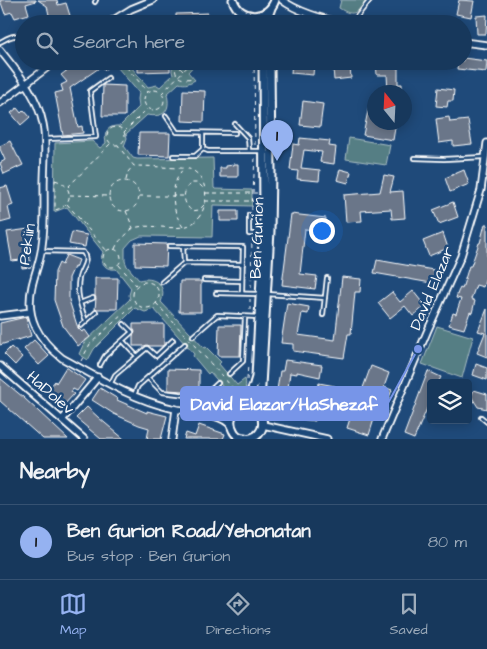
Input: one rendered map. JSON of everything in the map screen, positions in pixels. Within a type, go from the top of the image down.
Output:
[{"type":"street","points":[[121,15],[153,0]]},
{"type":"street","points":[[233,0],[235,6],[246,15]]},
{"type":"street","points":[[282,0],[316,15]]},
{"type":"street","points":[[260,15],[273,5],[292,6]]},
{"type":"street","points":[[243,13],[248,15]]},
{"type":"street","points":[[472,43],[487,45]]},
{"type":"street","name":"Pekiin","points":[[0,50],[15,69]]},
{"type":"street","name":"Pekiin","points":[[16,70],[36,100],[45,132],[43,244],[30,294],[31,312],[36,330],[47,345],[62,358],[133,396],[156,404],[223,419],[230,424],[234,433]]},
{"type":"street","points":[[0,103],[45,70]]},
{"type":"street","name":"Ben Gurion","points":[[262,415],[260,406],[264,294],[263,70]]},
{"type":"street","name":"Ben Gurion","points":[[240,407],[253,390],[256,377],[259,317],[264,294],[271,201],[270,70]]},
{"type":"street","name":"David Elazar","points":[[382,439],[461,256],[481,190],[487,143]]},
{"type":"street","points":[[0,316],[31,312]]},
{"type":"street","name":"HaDolev","points":[[0,366],[84,439]]},
{"type":"street","points":[[62,420],[98,377]]},
{"type":"street","points":[[240,407],[252,407],[262,415],[263,425],[259,434],[251,438],[242,438],[234,433],[231,420],[240,407]]},
{"type":"street","name":"Pekiin","points":[[213,416],[240,407]]},
{"type":"street","points":[[172,439],[176,409]]},
{"type":"street","points":[[263,425],[327,439]]},
{"type":"lane","points":[[358,15],[370,0]]},
{"type":"lane","points":[[0,42],[15,36]]},
{"type":"lane","points":[[45,139],[96,137],[90,91],[108,78]]},
{"type":"lane","points":[[166,116],[176,132],[235,133]]},
{"type":"lane","points":[[235,124],[248,138],[249,150]]},
{"type":"lane","points":[[173,156],[195,156],[203,149],[203,133]]},
{"type":"lane","points":[[203,149],[208,151],[264,150]]},
{"type":"lane","points":[[414,158],[444,160],[485,157]]},
{"type":"lane","points":[[249,214],[249,234],[264,234]]},
{"type":"lane","points":[[170,246],[243,247],[242,294]]},
{"type":"lane","points":[[183,246],[184,263]]},
{"type":"lane","points":[[41,251],[83,252],[85,255],[86,263],[79,278],[78,296],[86,321]]},
{"type":"lane","points":[[162,282],[184,263],[243,264]]},
{"type":"lane","points":[[323,315],[327,278]]},
{"type":"lane","points":[[204,280],[243,281]]},
{"type":"lane","points":[[216,293],[325,298]]},
{"type":"lane","points":[[80,303],[93,298]]},
{"type":"lane","points":[[81,326],[96,312]]},
{"type":"lane","points":[[193,336],[217,315],[259,317]]},
{"type":"lane","points":[[229,374],[243,361],[245,317]]},
{"type":"lane","points":[[100,366],[105,356],[132,332],[124,324]]},
{"type":"lane","points":[[123,340],[137,356]]},
{"type":"lane","points":[[110,384],[115,375],[147,348],[156,356],[173,340]]},
{"type":"lane","points":[[133,396],[137,388],[185,344]]},
{"type":"lane","points":[[148,378],[162,392],[203,397],[218,384]]},
{"type":"lane","points":[[481,417],[487,422]]},
{"type":"path","points":[[129,70],[148,92]]},
{"type":"path","points":[[176,70],[178,77]]},
{"type":"path","points":[[162,94],[184,71]]},
{"type":"path","points":[[178,77],[183,79],[193,78]]},
{"type":"path","points":[[156,90],[162,94],[164,102],[161,107],[154,110],[148,107],[144,100],[148,92],[156,90]]},
{"type":"path","points":[[124,132],[116,127],[110,129],[107,138],[110,143],[118,145],[124,140],[124,132],[148,107]]},
{"type":"path","points":[[67,187],[110,143]]},
{"type":"path","points":[[118,145],[134,166]]},
{"type":"path","points":[[115,250],[119,242],[133,229],[142,227],[183,228],[190,226],[202,214],[205,201],[206,194],[203,182],[192,170],[134,166],[128,172],[126,181]]},
{"type":"path","points":[[183,228],[174,211],[173,196],[174,184],[184,168]]},
{"type":"path","points":[[55,180],[61,181],[67,187],[69,195],[67,203],[60,209],[55,210],[55,180]]},
{"type":"path","points":[[121,181],[126,181],[136,187],[139,196],[136,205],[126,211],[113,207],[108,196],[110,189],[121,181]]},
{"type":"path","points":[[205,201],[200,210],[194,211],[186,206],[184,196],[187,187],[195,182],[201,185],[206,194]]},
{"type":"path","points":[[206,194],[264,197]]},
{"type":"path","points":[[69,195],[108,196]]},
{"type":"path","points":[[139,196],[184,196]]},
{"type":"path","points":[[205,201],[264,197]]},
{"type":"path","points":[[67,203],[107,251]]},
{"type":"path","points":[[126,211],[133,229]]},
{"type":"path","points":[[112,249],[119,252],[121,255],[119,264],[112,267],[105,263],[104,256],[107,251],[112,249]]},
{"type":"path","points":[[119,264],[136,286]]},
{"type":"path","points":[[144,282],[150,282],[155,286],[159,295],[156,303],[146,308],[135,303],[133,295],[136,286],[144,282]]},
{"type":"path","points":[[78,366],[90,344],[135,303]]},
{"type":"path","points":[[156,303],[240,407]]},
{"type":"green space","points":[[341,0],[369,0],[356,12],[348,13],[339,8]]},
{"type":"green space","points":[[120,70],[134,70],[148,87],[157,85],[160,87],[173,75],[172,70],[190,70],[188,72],[195,80],[186,84],[179,83],[167,94],[168,105],[165,112],[153,116],[147,115],[126,134],[127,138],[124,146],[133,158],[213,158],[215,189],[252,190],[252,206],[213,205],[212,237],[141,236],[132,240],[125,248],[127,266],[139,280],[150,279],[158,283],[163,291],[161,302],[204,348],[206,347],[221,362],[219,364],[237,385],[245,379],[246,386],[241,396],[232,403],[220,407],[214,407],[229,394],[210,372],[208,374],[193,356],[194,354],[154,309],[145,312],[135,308],[94,349],[88,360],[79,354],[84,343],[130,299],[131,288],[116,269],[110,269],[104,265],[101,258],[103,252],[67,207],[54,212],[55,143],[92,141],[100,148],[106,143],[106,132],[110,128],[120,126],[139,107],[139,93]]},
{"type":"green space","points":[[349,138],[390,145],[386,165],[346,159]]},
{"type":"green space","points":[[437,326],[473,337],[462,378],[422,364]]},
{"type":"building","points":[[0,0],[36,0],[26,4],[29,14],[15,15],[15,18],[12,12],[5,14]]},
{"type":"building","points":[[38,0],[57,0],[58,5],[66,3],[70,15],[49,15],[47,6]]},
{"type":"building","points":[[459,0],[474,1],[471,15],[456,14]]},
{"type":"building","points":[[208,13],[208,15],[176,15]]},
{"type":"building","points":[[487,15],[486,34],[477,34],[476,16]]},
{"type":"building","points":[[472,59],[487,61],[486,72],[467,70],[472,70]]},
{"type":"building","points":[[68,70],[96,70],[70,88],[78,127],[82,126],[83,133],[63,135],[55,93],[63,91],[61,85],[67,82],[61,75]]},
{"type":"building","points":[[138,70],[170,70],[170,71],[138,72]]},
{"type":"building","points":[[291,70],[313,70],[313,75],[291,73]]},
{"type":"building","points":[[333,70],[350,70],[351,78],[334,80]]},
{"type":"building","points":[[377,70],[398,70],[398,84],[402,85],[388,85],[387,75],[377,75]]},
{"type":"building","points":[[103,85],[125,86],[125,116],[102,116]]},
{"type":"building","points":[[438,88],[454,90],[453,101],[448,101],[447,107],[436,106]]},
{"type":"building","points":[[183,90],[205,91],[204,122],[182,121]]},
{"type":"building","points":[[303,101],[323,104],[320,127],[300,125]]},
{"type":"building","points":[[17,108],[21,113],[24,110],[30,117],[21,125],[11,113]]},
{"type":"building","points":[[367,116],[367,130],[395,130],[393,140],[363,135]]},
{"type":"building","points":[[449,117],[450,122],[468,120],[472,144],[453,146],[453,141],[439,143],[436,119]]},
{"type":"building","points":[[139,133],[170,133],[169,156],[138,155]]},
{"type":"building","points":[[300,138],[330,141],[329,146],[336,147],[334,164],[320,162],[322,152],[304,150],[301,168],[320,170],[319,181],[297,179],[298,171],[290,170],[293,144],[299,145]]},
{"type":"building","points":[[10,141],[23,165],[4,174],[0,163],[5,160],[0,146]]},
{"type":"building","points":[[238,164],[238,177],[220,177],[220,168],[226,168],[226,166]]},
{"type":"building","points":[[340,169],[351,172],[348,183],[337,180]]},
{"type":"building","points":[[464,170],[469,184],[450,192],[445,178]]},
{"type":"building","points":[[384,175],[394,177],[390,192],[403,191],[405,218],[392,219],[391,209],[361,211],[362,221],[346,222],[344,195],[380,192]]},
{"type":"building","points":[[7,186],[13,205],[8,207],[11,220],[0,223],[0,188]]},
{"type":"building","points":[[453,202],[458,217],[439,224],[433,210]]},
{"type":"building","points":[[220,211],[238,211],[238,221],[220,221]]},
{"type":"building","points":[[291,214],[326,218],[325,231],[305,229],[300,274],[317,276],[315,289],[282,285]]},
{"type":"building","points":[[485,224],[487,224],[487,274],[483,287],[476,285],[471,299],[475,301],[472,313],[470,312],[464,329],[449,325],[453,313],[456,314],[461,299],[456,298],[460,288],[462,289],[469,266],[471,266],[480,243]]},
{"type":"building","points":[[29,229],[31,239],[27,240],[31,267],[22,268],[21,260],[12,261],[7,232]]},
{"type":"building","points":[[72,232],[87,235],[85,247],[69,244]]},
{"type":"building","points":[[443,233],[448,248],[429,256],[423,241]]},
{"type":"building","points":[[135,243],[167,244],[166,266],[135,265]]},
{"type":"building","points":[[66,255],[79,260],[69,278],[69,300],[78,328],[82,332],[85,330],[90,337],[78,346],[63,326],[54,300],[55,272],[59,263],[62,265]]},
{"type":"building","points":[[377,260],[439,271],[437,284],[374,273]]},
{"type":"building","points":[[342,277],[361,279],[360,292],[355,292],[351,334],[348,334],[344,358],[293,351],[293,344],[281,343],[287,303],[309,307],[308,314],[302,313],[298,335],[335,340]]},
{"type":"building","points":[[95,278],[118,278],[117,309],[95,309]]},
{"type":"building","points":[[180,281],[201,281],[201,312],[179,312]]},
{"type":"building","points":[[413,291],[425,306],[413,316],[405,306],[390,318],[378,303],[392,292],[400,302]]},
{"type":"building","points":[[487,309],[487,357],[477,353],[485,333],[478,331]]},
{"type":"building","points":[[26,317],[31,336],[0,345],[0,323]]},
{"type":"building","points":[[133,324],[164,324],[164,345],[133,346],[135,332]]},
{"type":"building","points":[[219,325],[241,325],[240,356],[218,356]]},
{"type":"building","points":[[34,340],[49,356],[39,365],[24,349]]},
{"type":"building","points":[[11,347],[22,357],[15,365],[4,354]]},
{"type":"building","points":[[285,360],[322,365],[320,377],[297,372],[297,374],[290,373],[286,403],[310,407],[312,397],[316,398],[319,383],[335,386],[333,398],[325,396],[323,410],[317,409],[315,421],[283,417],[283,410],[274,409],[280,371],[283,371]]},
{"type":"building","points":[[476,364],[487,368],[487,380],[473,375]]},
{"type":"building","points":[[371,366],[389,373],[384,387],[392,390],[388,400],[377,396],[375,401],[360,396]]},
{"type":"building","points":[[66,367],[85,380],[77,391],[73,389],[71,392],[74,394],[63,406],[46,392],[55,381],[56,383]]},
{"type":"building","points":[[168,369],[199,370],[199,392],[168,390]]},
{"type":"building","points":[[428,371],[441,377],[440,379],[427,379],[427,408],[414,439],[404,435]]},
{"type":"building","points":[[0,378],[68,439],[43,439],[0,401]]},
{"type":"building","points":[[100,388],[117,400],[147,413],[147,411],[167,416],[161,439],[147,439],[149,428],[114,414],[92,400]]},
{"type":"building","points":[[474,390],[487,394],[487,409],[478,407],[472,394]]},
{"type":"building","points":[[87,407],[124,439],[101,439],[76,418]]},
{"type":"building","points":[[353,409],[375,416],[369,435],[347,428]]},
{"type":"building","points":[[199,425],[225,434],[223,439],[184,439],[186,433],[195,436]]},
{"type":"place","name":"Ben Gurion Road/Yehonatan","points":[[277,161]]},
{"type":"place","name":"David Elazar/HaShezaf","points":[[418,349]]}]
